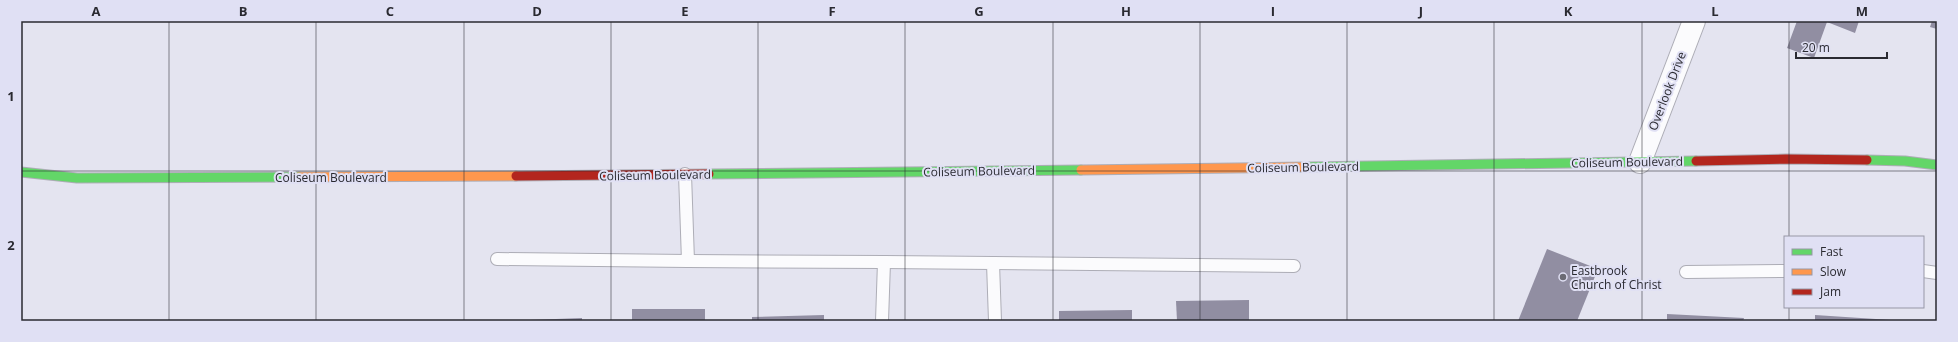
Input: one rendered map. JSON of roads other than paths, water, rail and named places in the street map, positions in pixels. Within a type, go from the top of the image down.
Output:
[{"type":"main road","name":"Coliseum Boulevard","points":[[21,172],[77,178],[685,174],[1786,160],[1905,162],[1937,165]]},
{"type":"street","name":"Overlook Drive","points":[[1640,162],[1694,21]]},
{"type":"lane","points":[[685,174],[688,262]]},
{"type":"lane","points":[[497,259],[688,262],[884,262],[1294,266]]},
{"type":"lane","points":[[882,321],[884,262]]},
{"type":"lane","points":[[993,263],[994,321]]},
{"type":"lane","points":[[1924,271],[1937,273]]},
{"type":"lane","points":[[1686,272],[1784,272]]},
{"type":"place","name":"Eastbrook Church of Christ","points":[[1563,277]]}]
